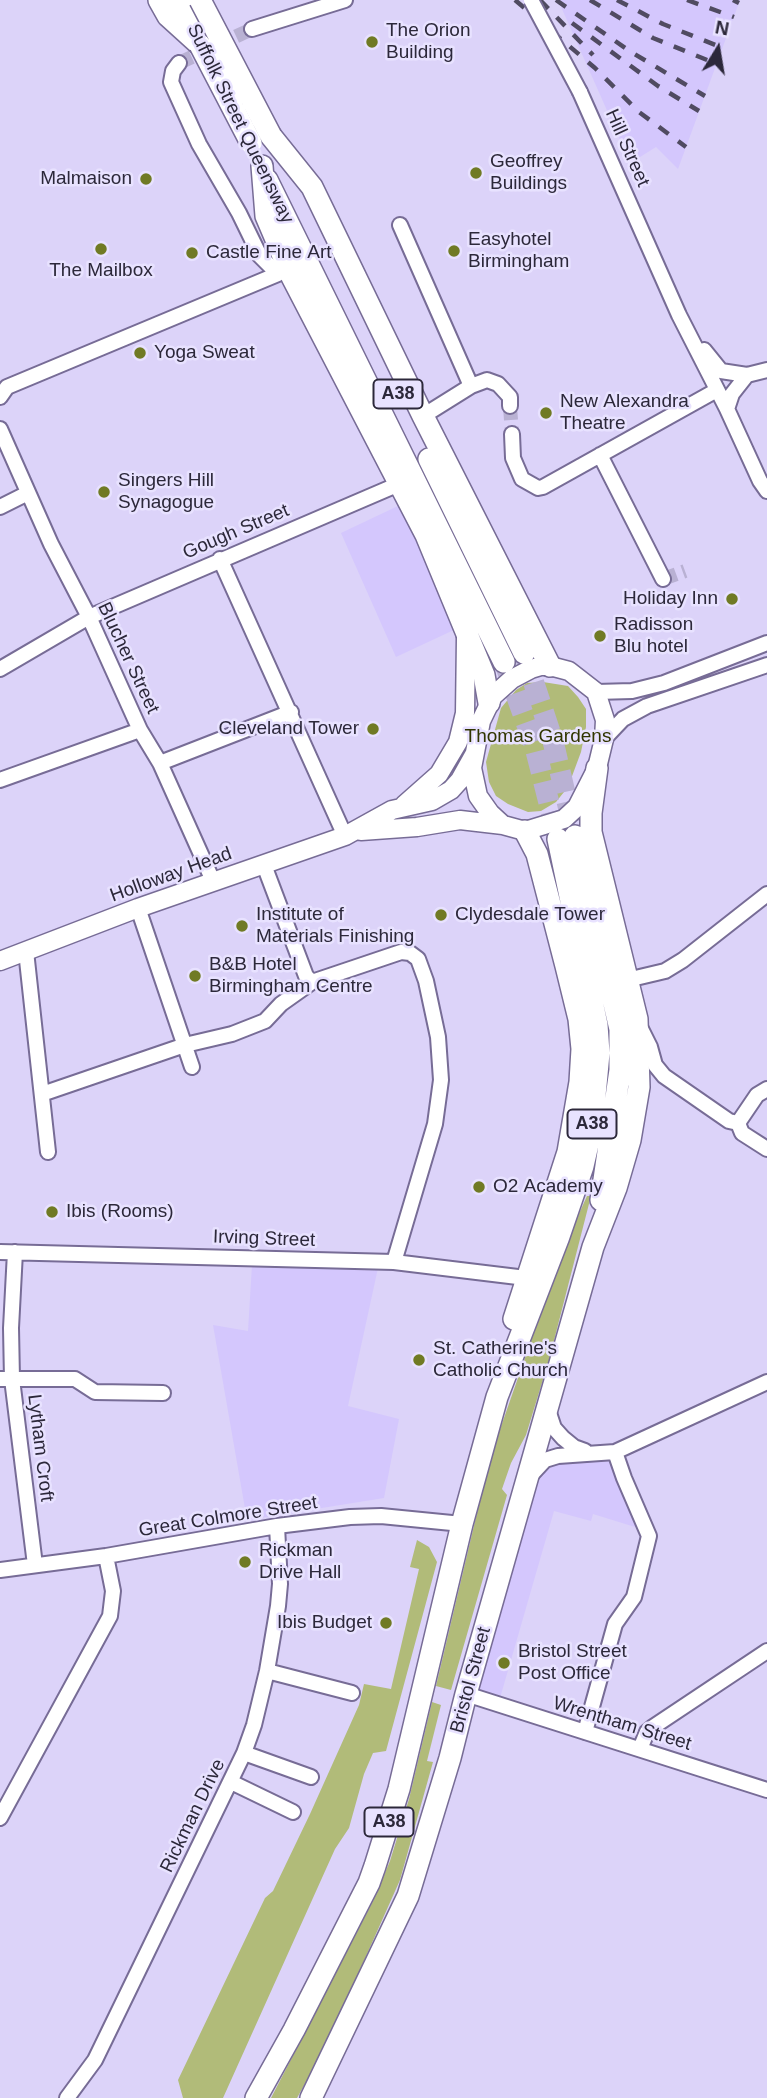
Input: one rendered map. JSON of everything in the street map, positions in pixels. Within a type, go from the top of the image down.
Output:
[{"type":"highway","points":[[159,0],[168,16],[200,45]]},
{"type":"highway","name":"Suffolk Street Queensway","points":[[181,0],[200,45],[251,143],[504,662]]},
{"type":"highway","name":"Suffolk Street Queensway","points":[[200,0],[271,136],[524,653]]},
{"type":"highway","points":[[271,136],[312,187],[423,416],[550,666]]},
{"type":"highway","points":[[262,166],[266,216],[285,275],[426,535],[484,675],[489,703]]},
{"type":"highway","points":[[354,276],[356,242]]},
{"type":"highway","points":[[593,1247],[616,1188],[633,1128],[639,1087],[637,1019],[591,832],[597,768]]},
{"type":"highway","points":[[497,1397],[502,1363],[526,1278],[568,1152],[579,1092],[582,1049],[579,1019],[557,929],[537,854],[525,831]]},
{"type":"highway","name":"A38","points":[[256,2098],[294,2030],[372,1875],[399,1789],[462,1524],[497,1397],[583,1166],[592,1126],[599,1053],[597,1025],[566,838],[620,1029],[621,1041],[620,1070],[593,1247]]},
{"type":"highway","name":"Bristol Street","points":[[311,2098],[408,1896],[450,1758],[593,1247]]},
{"type":"main road","points":[[402,807],[439,774],[458,742],[465,713],[466,635]]},
{"type":"main road","points":[[550,666],[569,671],[596,692],[604,720],[604,739],[590,785],[572,813],[564,819],[525,831],[503,825],[490,813],[478,796],[472,768],[481,722],[489,703],[501,687],[531,668],[550,666]]},
{"type":"main road","name":"Holloway Head","points":[[0,961],[138,908],[351,834],[392,810],[432,801],[451,790],[474,755]]},
{"type":"main road","name":"Holloway Head","points":[[351,834],[460,820],[503,825]]},
{"type":"street","points":[[251,29],[343,0]]},
{"type":"street","name":"Hill Street","points":[[531,0],[580,92],[679,315],[765,485]]},
{"type":"street","points":[[178,63],[173,71],[172,82],[199,144],[239,213],[260,257],[285,275]]},
{"type":"street","points":[[400,225],[471,386]]},
{"type":"street","points":[[0,397],[7,387],[285,275]]},
{"type":"street","name":"Hill Street","points":[[679,315],[721,371],[747,375]]},
{"type":"street","points":[[727,409],[732,394],[747,375],[767,370]]},
{"type":"street","points":[[423,416],[471,386],[487,380],[498,384],[510,397],[510,406]]},
{"type":"street","points":[[512,434],[513,458],[522,479],[538,488],[717,390]]},
{"type":"street","name":"Blucher Street","points":[[0,429],[4,452],[28,493],[89,617],[139,730],[160,764],[214,881]]},
{"type":"street","points":[[600,454],[663,579]]},
{"type":"street","name":"Gough Street","points":[[0,669],[89,617],[399,484]]},
{"type":"street","points":[[0,507],[28,493]]},
{"type":"street","points":[[220,559],[351,834]]},
{"type":"street","points":[[596,692],[632,691],[664,683],[767,643]]},
{"type":"street","points":[[604,739],[623,719],[647,706],[767,665]]},
{"type":"street","points":[[160,764],[291,712]]},
{"type":"street","points":[[0,780],[139,730]]},
{"type":"street","points":[[264,864],[306,976],[312,982]]},
{"type":"street","points":[[627,980],[665,971],[683,960],[767,894]]},
{"type":"street","points":[[138,908],[192,1067]]},
{"type":"street","points":[[26,951],[48,1152]]},
{"type":"street","points":[[42,1094],[185,1045],[232,1034],[279,1015],[312,982],[401,952],[410,953],[418,959],[426,981],[438,1037],[440,1080],[435,1125],[394,1262]]},
{"type":"street","points":[[637,1019],[650,1046],[654,1065],[664,1076],[729,1121],[738,1123]]},
{"type":"street","points":[[738,1123],[757,1095],[767,1089]]},
{"type":"street","points":[[738,1123],[743,1133],[767,1149]]},
{"type":"street","name":"Irving Street","points":[[7,1252],[394,1262],[526,1278]]},
{"type":"street","name":"Lytham Croft","points":[[7,1252],[10,1328],[6,1379],[35,1565]]},
{"type":"street","points":[[6,1379],[75,1379],[95,1392],[163,1393]]},
{"type":"street","points":[[528,1478],[545,1461],[573,1453],[615,1452],[767,1382]]},
{"type":"street","points":[[548,1410],[555,1428],[563,1438],[574,1447],[592,1453]]},
{"type":"street","points":[[585,1732],[615,1624],[634,1597],[649,1536],[615,1452]]},
{"type":"street","name":"Great Colmore Street","points":[[0,1570],[350,1517],[381,1516],[462,1524]]},
{"type":"street","name":"Rickman Drive","points":[[67,2098],[100,2050],[244,1753],[267,1671],[280,1584],[277,1527]]},
{"type":"street","points":[[0,1818],[110,1616],[113,1591],[106,1556]]},
{"type":"street","points":[[634,1746],[653,1727],[767,1651]]},
{"type":"street","points":[[267,1671],[352,1693]]},
{"type":"street","name":"Wrentham Street","points":[[466,1694],[767,1790]]},
{"type":"street","points":[[244,1753],[311,1777]]},
{"type":"street","points":[[231,1782],[293,1812]]},
{"type":"shaded area","points":[[558,0],[740,0],[678,169],[656,147],[640,157],[625,151]]},
{"type":"shaded area","points":[[400,505],[456,629],[396,657],[341,533]]},
{"type":"shaded area","points":[[252,1265],[378,1268],[348,1406],[399,1419],[384,1498],[247,1520],[213,1325],[248,1331]]},
{"type":"shaded area","points":[[615,1452],[645,1522],[635,1527],[593,1514],[591,1521],[554,1511],[498,1705],[466,1694],[529,1478],[545,1460]]},
{"type":"green space","name":"Thomas Gardens","points":[[543,682],[568,686],[586,709],[586,727],[581,752],[568,787],[556,802],[541,811],[528,812],[496,796],[489,782],[486,762],[501,708],[516,690],[527,683]]},
{"type":"green space","points":[[587,1196],[591,1196],[549,1360],[526,1435],[511,1463],[502,1489],[507,1495],[451,1690],[436,1686],[490,1458],[563,1249]]},
{"type":"green space","points":[[417,1540],[429,1547],[437,1562],[386,1751],[373,1753],[364,1774],[349,1828],[335,1849],[223,2098],[183,2098],[178,2080],[265,1898],[273,1891],[310,1814],[359,1705],[364,1684],[391,1689],[419,1569],[410,1567]]},
{"type":"green space","points":[[432,1702],[441,1705],[427,1761],[433,1762],[400,1880],[326,2046],[297,2098],[271,2098],[373,1901],[390,1861],[409,1799]]},
{"type":"tunnel","points":[[179,63],[252,29]]},
{"type":"tunnel","points":[[510,406],[512,434]]},
{"type":"tunnel","points":[[663,579],[685,571]]},
{"type":"tunnel","points":[[524,653],[553,741],[575,836]]},
{"type":"tunnel","points":[[505,664],[535,747],[558,839]]},
{"type":"railway","points":[[515,0],[595,68],[639,112],[686,147]]},
{"type":"railway","points":[[540,0],[593,55]]},
{"type":"railway","points":[[556,0],[631,52],[705,96]]},
{"type":"railway","points":[[590,0],[653,38],[717,64]]},
{"type":"railway","points":[[617,0],[663,24],[723,48]]},
{"type":"railway","points":[[687,0],[734,17]]},
{"type":"railway","points":[[733,0],[739,3]]},
{"type":"railway","points":[[572,23],[658,86],[699,111]]},
{"type":"place","name":"The Orion Building","points":[[372,42]]},
{"type":"place","name":"Geoffrey Buildings","points":[[476,173]]},
{"type":"place","name":"Malmaison","points":[[146,179]]},
{"type":"place","name":"The Mailbox","points":[[101,249]]},
{"type":"place","name":"Easyhotel Birmingham","points":[[454,251]]},
{"type":"place","name":"Castle Fine Art","points":[[192,253]]},
{"type":"place","name":"Yoga Sweat","points":[[140,353]]},
{"type":"place","name":"New Alexandra Theatre","points":[[546,413]]},
{"type":"place","name":"Singers Hill Synagogue","points":[[104,492]]},
{"type":"place","name":"Holiday Inn","points":[[732,599]]},
{"type":"place","name":"Radisson Blu hotel","points":[[600,636]]},
{"type":"place","name":"Cleveland Tower","points":[[373,729]]},
{"type":"place","name":"Clydesdale Tower","points":[[441,915]]},
{"type":"place","name":"Institute of Materials Finishing","points":[[242,926]]},
{"type":"place","name":"B&B Hotel Birmingham Centre","points":[[195,976]]},
{"type":"place","name":"O2 Academy","points":[[479,1187]]},
{"type":"place","name":"Ibis (Rooms)","points":[[52,1212]]},
{"type":"place","name":"St. Catherine's Catholic Church","points":[[419,1360]]},
{"type":"place","name":"Rickman Drive Hall","points":[[245,1562]]},
{"type":"place","name":"Ibis Budget","points":[[386,1623]]},
{"type":"place","name":"Bristol Street Post Office","points":[[504,1663]]}]
